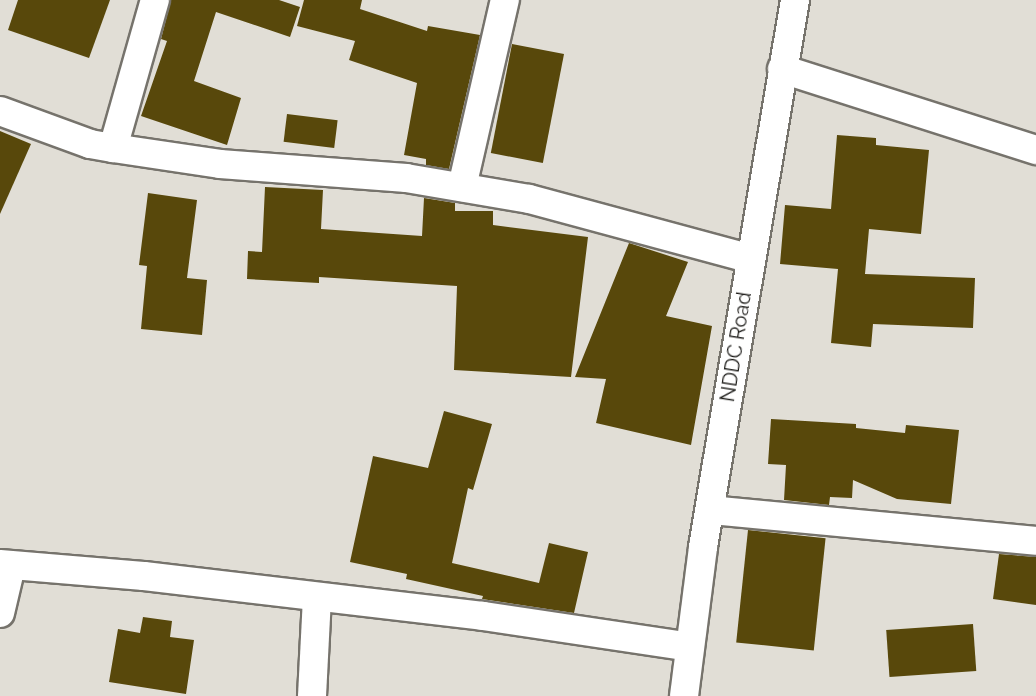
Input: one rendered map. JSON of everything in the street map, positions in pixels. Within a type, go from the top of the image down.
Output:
[{"type":"street","points":[[113,148],[155,0]]},
{"type":"street","points":[[462,187],[505,0]]},
{"type":"street","name":"NDDC Road","points":[[684,696],[710,510],[795,0]]},
{"type":"street","points":[[782,69],[1036,150]]},
{"type":"street","points":[[0,111],[90,144],[113,148],[220,164],[406,178],[530,199],[751,259]]},
{"type":"street","points":[[710,510],[1036,541]]},
{"type":"street","points":[[0,613],[6,565],[317,597],[690,647]]},
{"type":"street","points":[[312,696],[317,597]]},
{"type":"building","points":[[18,0],[110,0],[89,58],[8,30]]},
{"type":"building","points":[[171,0],[279,0],[300,7],[290,37],[216,12],[194,81],[241,98],[227,145],[141,116],[167,41],[161,39]]},
{"type":"building","points":[[304,0],[362,0],[360,9],[427,31],[428,26],[480,35],[449,169],[426,165],[426,159],[404,155],[417,83],[349,60],[355,41],[297,26]]},
{"type":"building","points":[[512,44],[564,54],[543,163],[491,153]]},
{"type":"building","points":[[287,114],[338,120],[334,148],[284,142]]},
{"type":"building","points":[[0,131],[31,144],[0,214]]},
{"type":"building","points":[[837,135],[876,138],[876,145],[929,150],[921,234],[869,229],[865,274],[975,278],[973,328],[873,324],[871,347],[831,343],[838,269],[780,264],[785,205],[831,209]]},
{"type":"building","points":[[265,187],[323,190],[321,229],[422,236],[424,198],[455,203],[455,211],[493,211],[493,225],[588,237],[571,377],[454,370],[457,286],[319,277],[319,283],[247,279],[248,251],[262,252]]},
{"type":"building","points":[[148,193],[197,200],[187,278],[207,280],[202,335],[141,329],[147,266],[139,265]]},
{"type":"building","points":[[629,243],[688,262],[666,316],[712,326],[691,445],[596,423],[606,379],[575,377]]},
{"type":"building","points":[[444,411],[492,424],[473,490],[468,488],[452,563],[539,583],[549,543],[588,552],[574,613],[482,599],[483,596],[406,579],[407,574],[350,562],[373,456],[428,468]]},
{"type":"building","points":[[771,419],[856,424],[856,428],[905,433],[906,425],[959,430],[951,504],[897,499],[853,480],[852,498],[830,497],[829,505],[784,500],[786,465],[768,464]]},
{"type":"building","points":[[748,530],[826,538],[814,651],[736,642]]},
{"type":"building","points":[[999,554],[1036,557],[1036,605],[993,599]]},
{"type":"building","points":[[143,617],[172,621],[170,637],[194,640],[186,694],[109,682],[118,629],[140,633]]},
{"type":"building","points":[[973,624],[976,671],[889,677],[886,630]]}]
